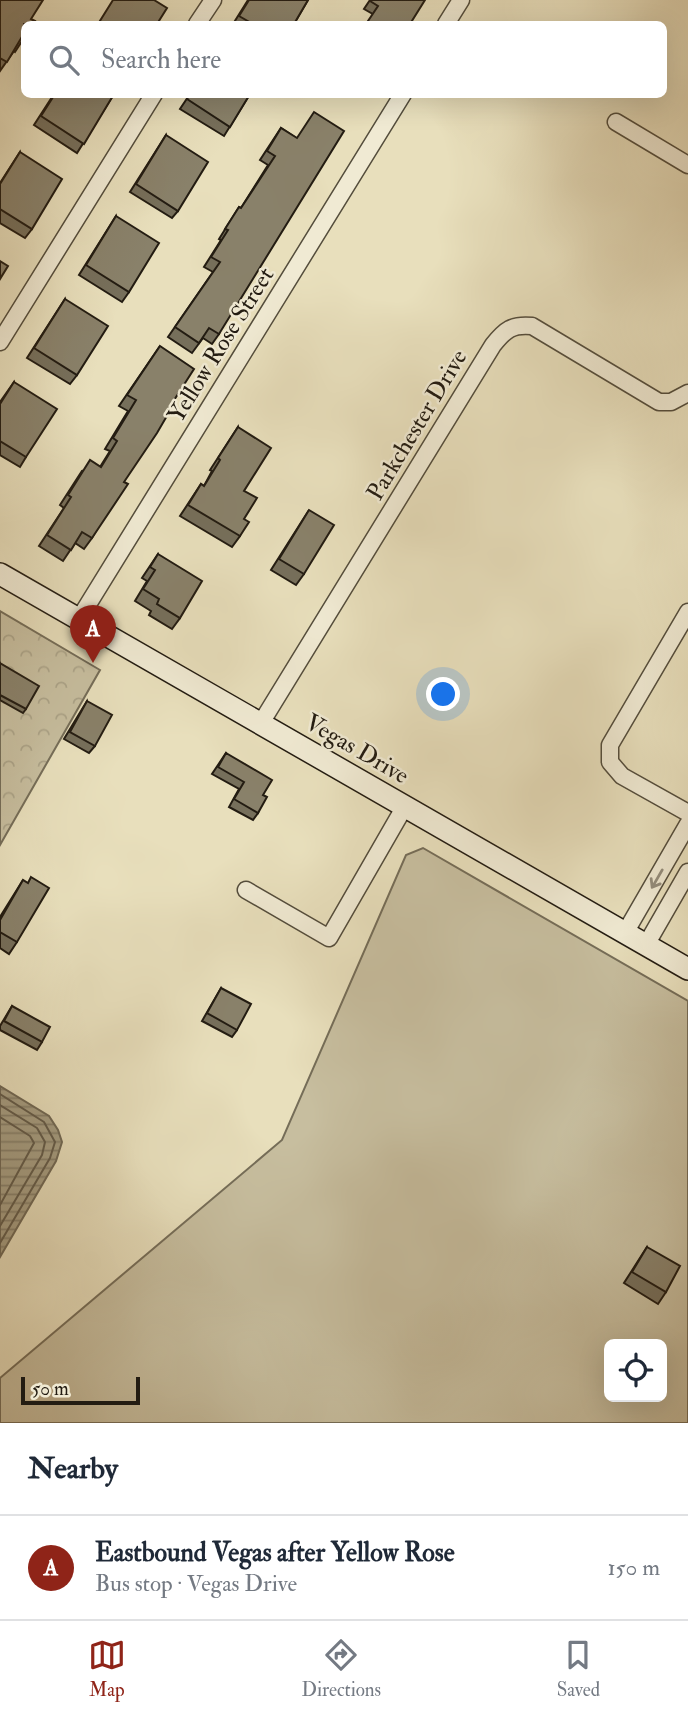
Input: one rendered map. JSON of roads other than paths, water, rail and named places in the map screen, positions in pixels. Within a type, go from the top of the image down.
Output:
[{"type":"main road","name":"Vegas Drive","points":[[0,574],[688,969]]},
{"type":"street","points":[[199,21],[213,0]]},
{"type":"street","points":[[448,21],[461,0]]},
{"type":"street","points":[[0,342],[152,98]]},
{"type":"street","name":"Yellow Rose Street","points":[[79,619],[401,98]]},
{"type":"street","points":[[616,122],[688,166]]},
{"type":"street","name":"Parkchester Drive","points":[[261,723],[492,345],[503,332],[516,325],[532,326],[659,402],[686,400]]},
{"type":"street","points":[[688,612],[610,745],[610,762],[622,776],[688,813]]},
{"type":"street","points":[[246,890],[329,938],[405,806]]},
{"type":"street","points":[[625,933],[688,824]]},
{"type":"street","points":[[646,945],[688,872]]},
{"type":"water","points":[[0,1086],[49,1116],[62,1142],[56,1161],[0,1257]]},
{"type":"place","name":"Eastbound Vegas after Yellow Rose","points":[[93,663]]}]
